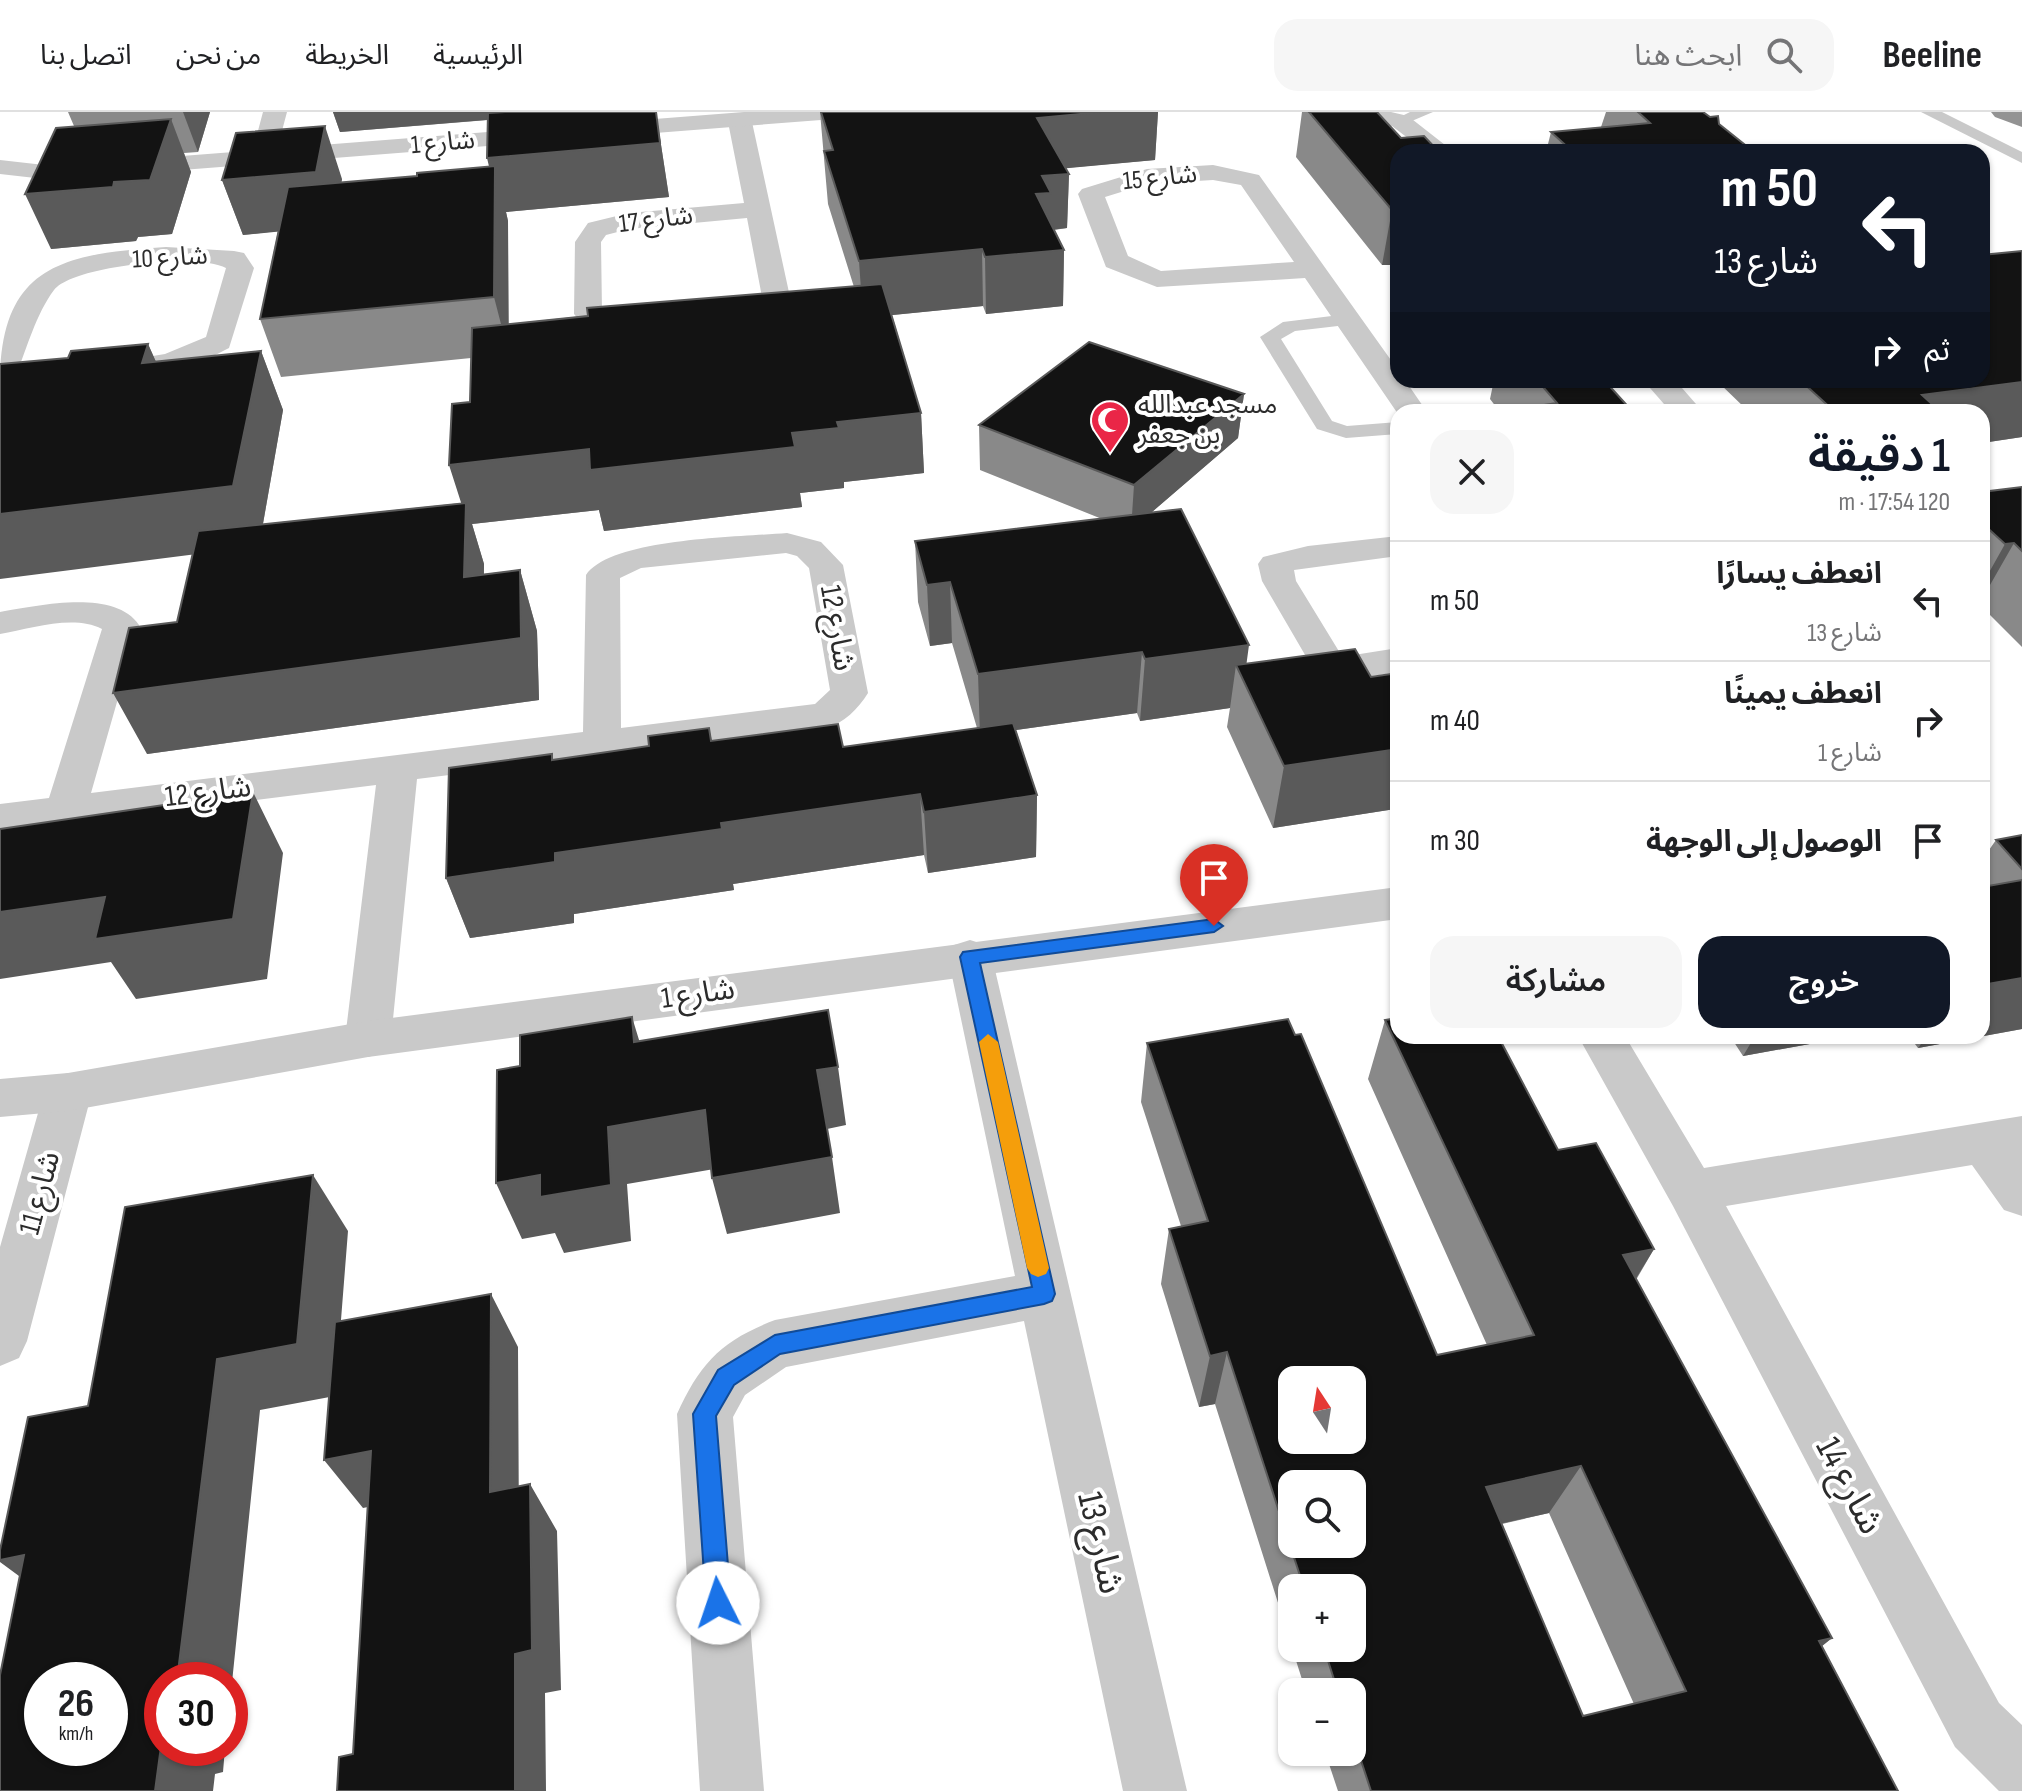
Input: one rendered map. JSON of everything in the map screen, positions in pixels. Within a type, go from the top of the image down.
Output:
[{"type":"highway","points":[[2003,112],[2022,120]]},
{"type":"street","points":[[263,157],[275,112]]},
{"type":"street","name":"شارع 1","points":[[0,167],[53,173],[263,157],[592,121],[740,122],[834,112]]},
{"type":"street","points":[[1359,112],[1400,121],[1431,144]]},
{"type":"street","points":[[701,319],[759,313],[771,308],[776,297],[740,122]]},
{"type":"street","name":"شارع 15","points":[[1313,269],[1157,279],[1136,272],[1116,261],[1091,194],[1125,179],[1220,172],[1250,180],[1313,269],[1348,320],[1387,358]]},
{"type":"street","name":"شارع 1","points":[[0,189],[53,173]]},
{"type":"street","name":"شارع 17","points":[[657,323],[613,327],[599,325],[588,314],[588,242],[597,229],[629,221],[758,209]]},
{"type":"street","name":"شارع 10","points":[[32,373],[0,375],[44,282],[64,270],[88,262],[213,254],[234,259],[240,268],[219,342],[194,356],[159,366],[96,370]]},
{"type":"street","points":[[1666,388],[1680,404]]},
{"type":"street","name":"شارع 12","points":[[0,818],[66,809],[602,743],[826,715],[849,693],[826,565],[809,549],[787,543],[636,558],[609,570],[603,575],[602,743]]},
{"type":"street","points":[[1390,547],[1308,556],[1275,564],[1279,581],[1328,664],[1360,666],[1390,661]]},
{"type":"street","points":[[0,623],[80,612],[108,616],[121,625],[66,809]]},
{"type":"street","points":[[368,1039],[398,768]]},
{"type":"street","name":"شارع 1","points":[[0,1098],[68,1092],[368,1039],[970,957],[1390,904]]},
{"type":"street","name":"شارع 13","points":[[970,957],[1155,1791]]},
{"type":"street","name":"شارع 14","points":[[1606,1044],[1691,1191],[1977,1725],[2022,1769]]},
{"type":"street","name":"شارع 11","points":[[0,1341],[68,1092]]},
{"type":"street","points":[[1691,1191],[2003,1139],[2022,1195]]},
{"type":"street","points":[[732,1791],[705,1414],[726,1377],[775,1345],[1044,1294]]},
{"type":"lane","points":[[1400,121],[1425,112]]},
{"type":"lane","points":[[1929,112],[1987,140]]},
{"type":"lane","points":[[1935,112],[2022,158]]},
{"type":"lane","points":[[1348,320],[1281,328],[1270,337],[1271,342],[1324,425],[1346,432],[1390,429]]},
{"type":"building","points":[[656,112],[660,143],[487,158],[488,113]]},
{"type":"building","points":[[821,112],[1102,112],[1037,118],[1069,174],[1042,176],[1051,193],[1036,194],[1064,250],[985,257],[982,249],[859,261],[824,151],[833,150]]},
{"type":"building","points":[[1309,112],[1377,112],[1401,138],[1424,136],[1432,144],[1390,144],[1390,208]]},
{"type":"building","points":[[1638,112],[1703,112],[1710,117],[1718,116],[1719,124],[1744,144],[1564,144],[1551,132],[1650,123]]},
{"type":"building","points":[[171,119],[150,180],[114,182],[113,187],[25,194],[56,128]]},
{"type":"building","points":[[325,126],[316,172],[222,180],[236,133]]},
{"type":"building","points":[[495,166],[494,297],[260,319],[288,187]]},
{"type":"building","points":[[2022,251],[2022,382],[1990,386],[1990,254]]},
{"type":"building","points":[[882,284],[921,413],[837,422],[839,428],[792,433],[795,447],[590,470],[589,449],[449,465],[452,404],[470,402],[472,328],[588,316],[587,308]]},
{"type":"building","points":[[1089,342],[1244,394],[1134,485],[979,425]]},
{"type":"building","points":[[148,344],[142,363],[261,351],[233,486],[0,514],[0,364],[68,358],[71,351]]},
{"type":"building","points":[[1544,388],[1611,388],[1626,404],[1550,404],[1557,403]]},
{"type":"building","points":[[1809,388],[1976,388],[1922,395],[1932,404],[1826,404]]},
{"type":"building","points":[[2022,487],[2022,551],[2014,543],[2005,544],[1990,530],[1990,491]]},
{"type":"building","points":[[466,503],[464,577],[520,570],[521,638],[113,693],[129,628],[177,622],[198,531]]},
{"type":"building","points":[[1181,509],[1249,645],[1145,659],[1142,652],[978,674],[950,582],[927,585],[915,541]]},
{"type":"building","points":[[1355,649],[1371,677],[1390,674],[1390,750],[1284,766],[1236,665]]},
{"type":"building","points":[[1013,723],[1037,795],[924,812],[920,794],[721,823],[722,829],[555,853],[555,862],[446,878],[449,768],[552,754],[552,760],[649,746],[648,736],[709,728],[711,741],[838,724],[843,747]]},
{"type":"building","points":[[253,792],[233,919],[95,939],[105,897],[0,912],[0,829]]},
{"type":"building","points":[[2022,835],[2022,869],[1996,840]]},
{"type":"building","points":[[2022,880],[2022,978],[1990,984],[1990,886]]},
{"type":"building","points":[[828,1010],[838,1067],[817,1070],[832,1157],[712,1178],[705,1110],[608,1127],[611,1185],[540,1197],[540,1175],[496,1183],[497,1070],[520,1066],[520,1035],[632,1017],[634,1042]]},
{"type":"building","points":[[1288,1019],[1295,1035],[1301,1034],[1437,1355],[1534,1335],[1396,1044],[1502,1044],[1558,1150],[1596,1143],[1654,1249],[1623,1255],[1832,1638],[1819,1641],[1898,1791],[1371,1791],[1363,1766],[1366,1766],[1366,1678],[1334,1678],[1328,1662],[1366,1662],[1366,1574],[1299,1574],[1294,1558],[1366,1558],[1366,1470],[1278,1470],[1278,1508],[1227,1352],[1210,1356],[1169,1229],[1208,1221],[1147,1043]],"holes":[[[1581,1466],[1686,1691],[1583,1716],[1486,1487]]]},
{"type":"building","points":[[313,1175],[297,1344],[217,1359],[179,1662],[144,1662],[144,1766],[158,1766],[155,1791],[0,1791],[0,1675],[24,1555],[0,1560],[0,1550],[28,1417],[88,1406],[125,1207]]},
{"type":"building","points":[[491,1294],[490,1492],[530,1484],[532,1650],[515,1654],[515,1791],[337,1791],[339,1757],[353,1754],[371,1451],[324,1460],[335,1322]]},
{"type":"slow traffic","points":[[988,1042],[1038,1268]]},
{"type":"place","name":"مسجد عبدالله بن جعفر","points":[[1110,454]]},
{"type":"route","points":[[718,1603],[705,1414],[726,1377],[775,1345],[1044,1294],[970,957],[1214,926]]}]
